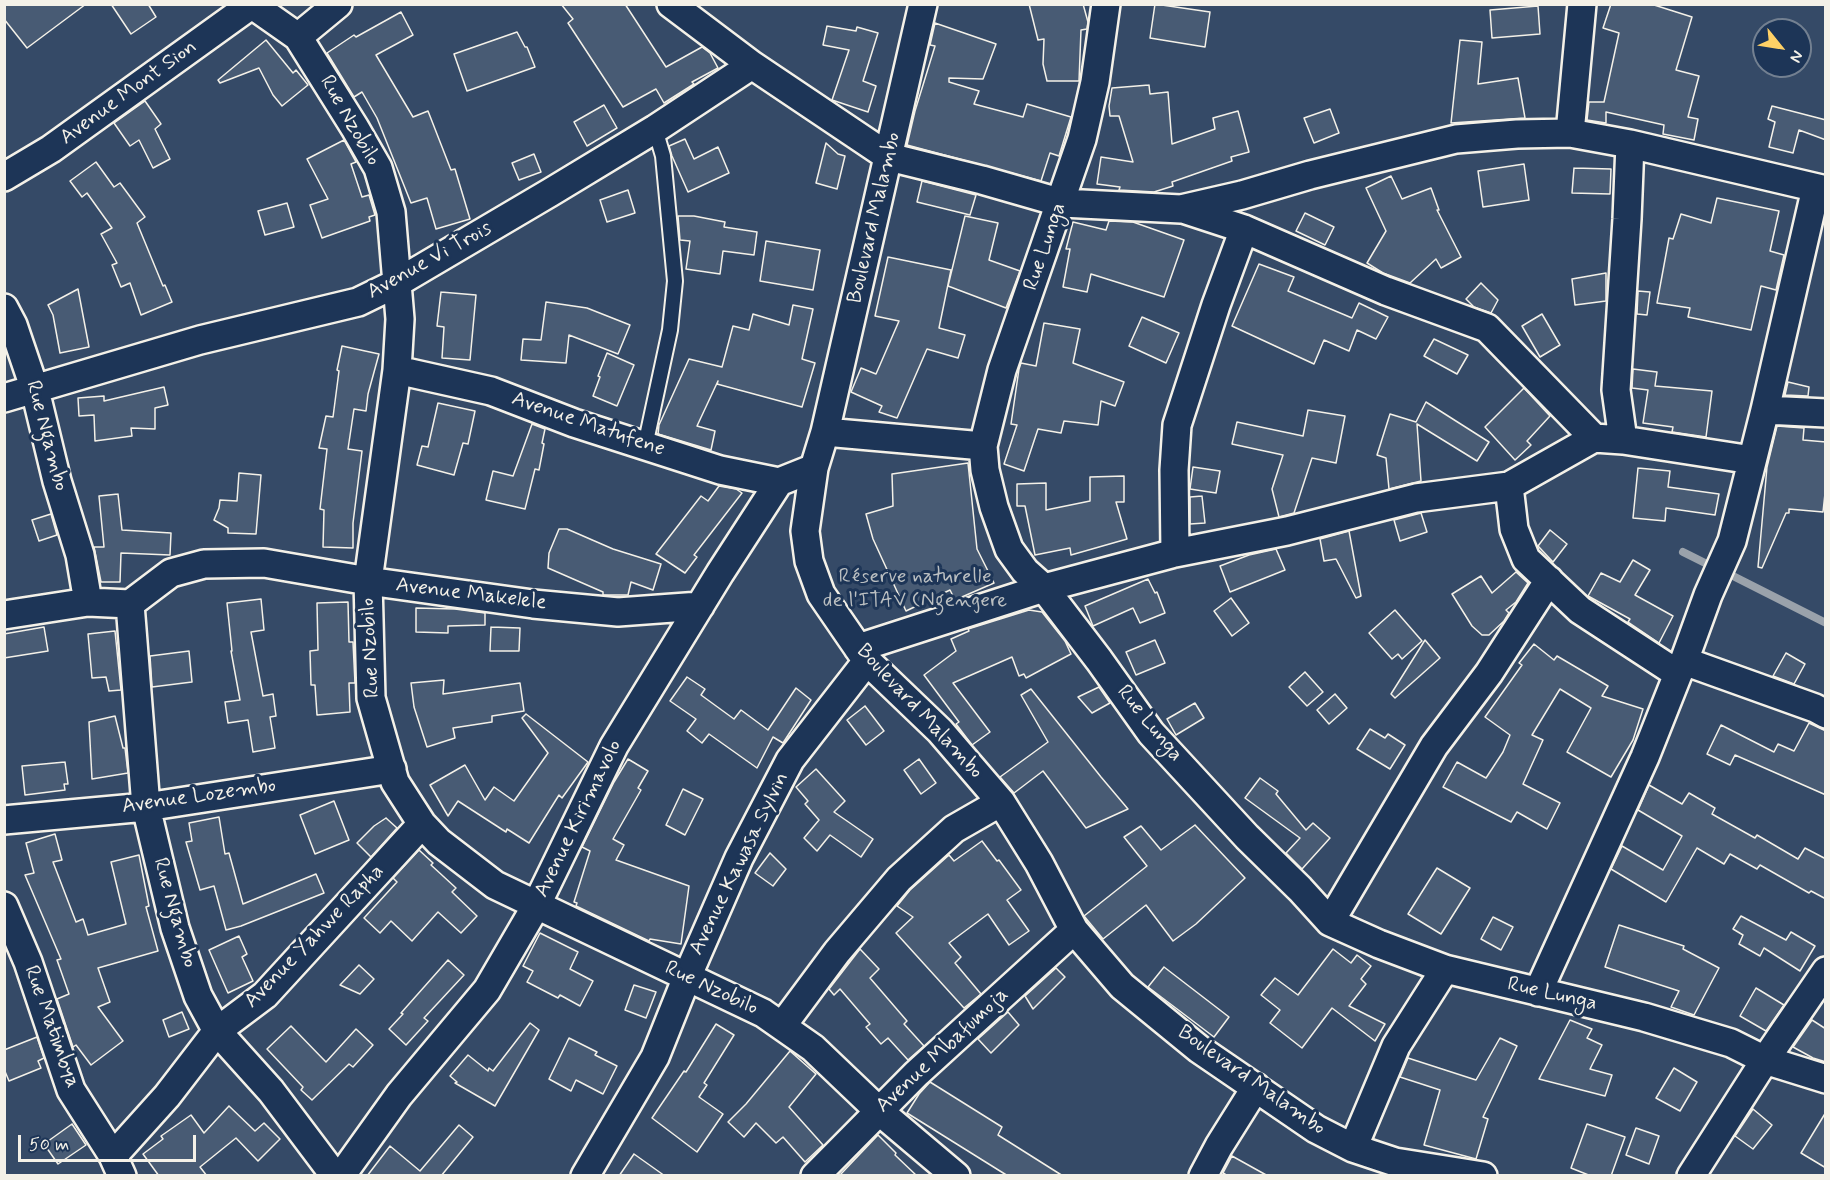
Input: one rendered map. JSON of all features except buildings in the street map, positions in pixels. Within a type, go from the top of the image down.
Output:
[{"type":"street","points":[[298,37],[338,4]]},
{"type":"street","points":[[671,4],[752,65],[888,157],[1062,203],[1181,208],[1242,195],[1310,175],[1455,139],[1570,133],[1630,144],[1821,189],[1732,541],[1708,595],[1646,757],[1538,992]]},
{"type":"street","name":"Boulevard Malambo","points":[[923,4],[825,432],[814,468],[805,531],[809,561],[821,594],[863,654],[940,731],[1002,802],[1039,863],[1074,930],[1122,986],[1199,1049],[1316,1129],[1392,1169],[1483,1176]]},
{"type":"street","name":"Rue Lunga","points":[[1106,4],[1093,94],[1082,139],[1062,203],[1002,370],[983,446],[985,470],[993,507],[1009,549],[1024,571],[1044,588],[1151,733],[1247,837],[1330,922],[1379,944],[1445,969],[1676,1026],[1731,1044],[1765,1060],[1826,1079]]},
{"type":"street","points":[[1570,133],[1582,4]]},
{"type":"street","name":"Rue Nzobilo","points":[[251,5],[298,37],[378,168],[391,212],[395,284],[400,319],[397,370],[368,581],[371,698],[395,782],[422,824],[439,842],[495,885],[763,1013],[813,1048],[879,1111],[956,1176]]},
{"type":"street","name":"Avenue Mont Sion","points":[[4,177],[51,149],[251,5]]},
{"type":"street","name":"Avenue Vi Trois","points":[[4,398],[201,340],[358,302],[395,284],[655,129],[752,65]]},
{"type":"street","points":[[1623,440],[1616,390],[1630,144]]},
{"type":"street","points":[[1181,208],[1244,229],[1386,291],[1487,328],[1594,438]]},
{"type":"street","points":[[1175,553],[1174,470],[1177,424],[1208,327],[1244,229]]},
{"type":"street","name":"Rue Ngambo","points":[[4,308],[13,325],[35,390],[57,481],[80,555],[88,602]]},
{"type":"street","name":"Avenue Matufene","points":[[397,370],[491,391],[574,423],[720,470],[779,482]]},
{"type":"street","points":[[1765,410],[1826,413]]},
{"type":"street","points":[[825,432],[983,446]]},
{"type":"street","points":[[863,654],[1044,588],[1175,553],[1287,531],[1416,498],[1509,486],[1594,438],[1623,440],[1752,460]]},
{"type":"street","points":[[779,482],[814,468]]},
{"type":"street","name":"Avenue Kirimavolo","points":[[341,1176],[399,1095],[487,990],[536,906],[614,746],[779,482]]},
{"type":"street","points":[[1509,486],[1514,529],[1526,559],[1580,610],[1681,668],[1815,708],[1826,714]]},
{"type":"street","name":"Avenue Makelele","points":[[130,604],[171,573],[204,564],[264,563],[368,581],[533,604],[618,612],[700,606]]},
{"type":"street","points":[[1330,922],[1434,747],[1489,673],[1549,580]]},
{"type":"street","points":[[4,615],[88,602],[130,604]]},
{"type":"street","name":"Rue Ngambo","points":[[130,604],[146,807],[175,928],[198,996],[217,1031],[270,1091],[335,1176]]},
{"type":"street","name":"Avenue Kawasa Sylvin","points":[[585,1176],[654,1057],[739,858],[790,760],[863,654]]},
{"type":"street","name":"Avenue Lozembo","points":[[4,820],[146,807],[392,769]]},
{"type":"street","points":[[782,1026],[837,952],[899,879],[954,829],[1002,802]]},
{"type":"street","name":"Avenue Yahwe Rapha","points":[[117,1166],[217,1031],[265,995],[422,824]]},
{"type":"street","name":"Rue Matimbya","points":[[4,906],[28,962],[71,1090],[117,1166]]},
{"type":"street","name":"Avenue Mbafumoja","points":[[814,1176],[916,1074],[1074,930]]},
{"type":"street","points":[[1353,1148],[1396,1046],[1445,969]]},
{"type":"street","points":[[1691,1176],[1765,1060],[1826,971]]},
{"type":"street","points":[[1203,1176],[1256,1087]]},
{"type":"lane","points":[[645,446],[670,330],[675,280],[663,156],[655,129]]},
{"type":"green space","name":"Réserve naturelle de l'ITAV (Ngengere","points":[[5,5],[1825,5],[1825,1175],[5,1175]]},
{"type":"waterway","points":[[1683,552],[1709,565]]},
{"type":"waterway","points":[[1733,576],[1826,623]]}]
